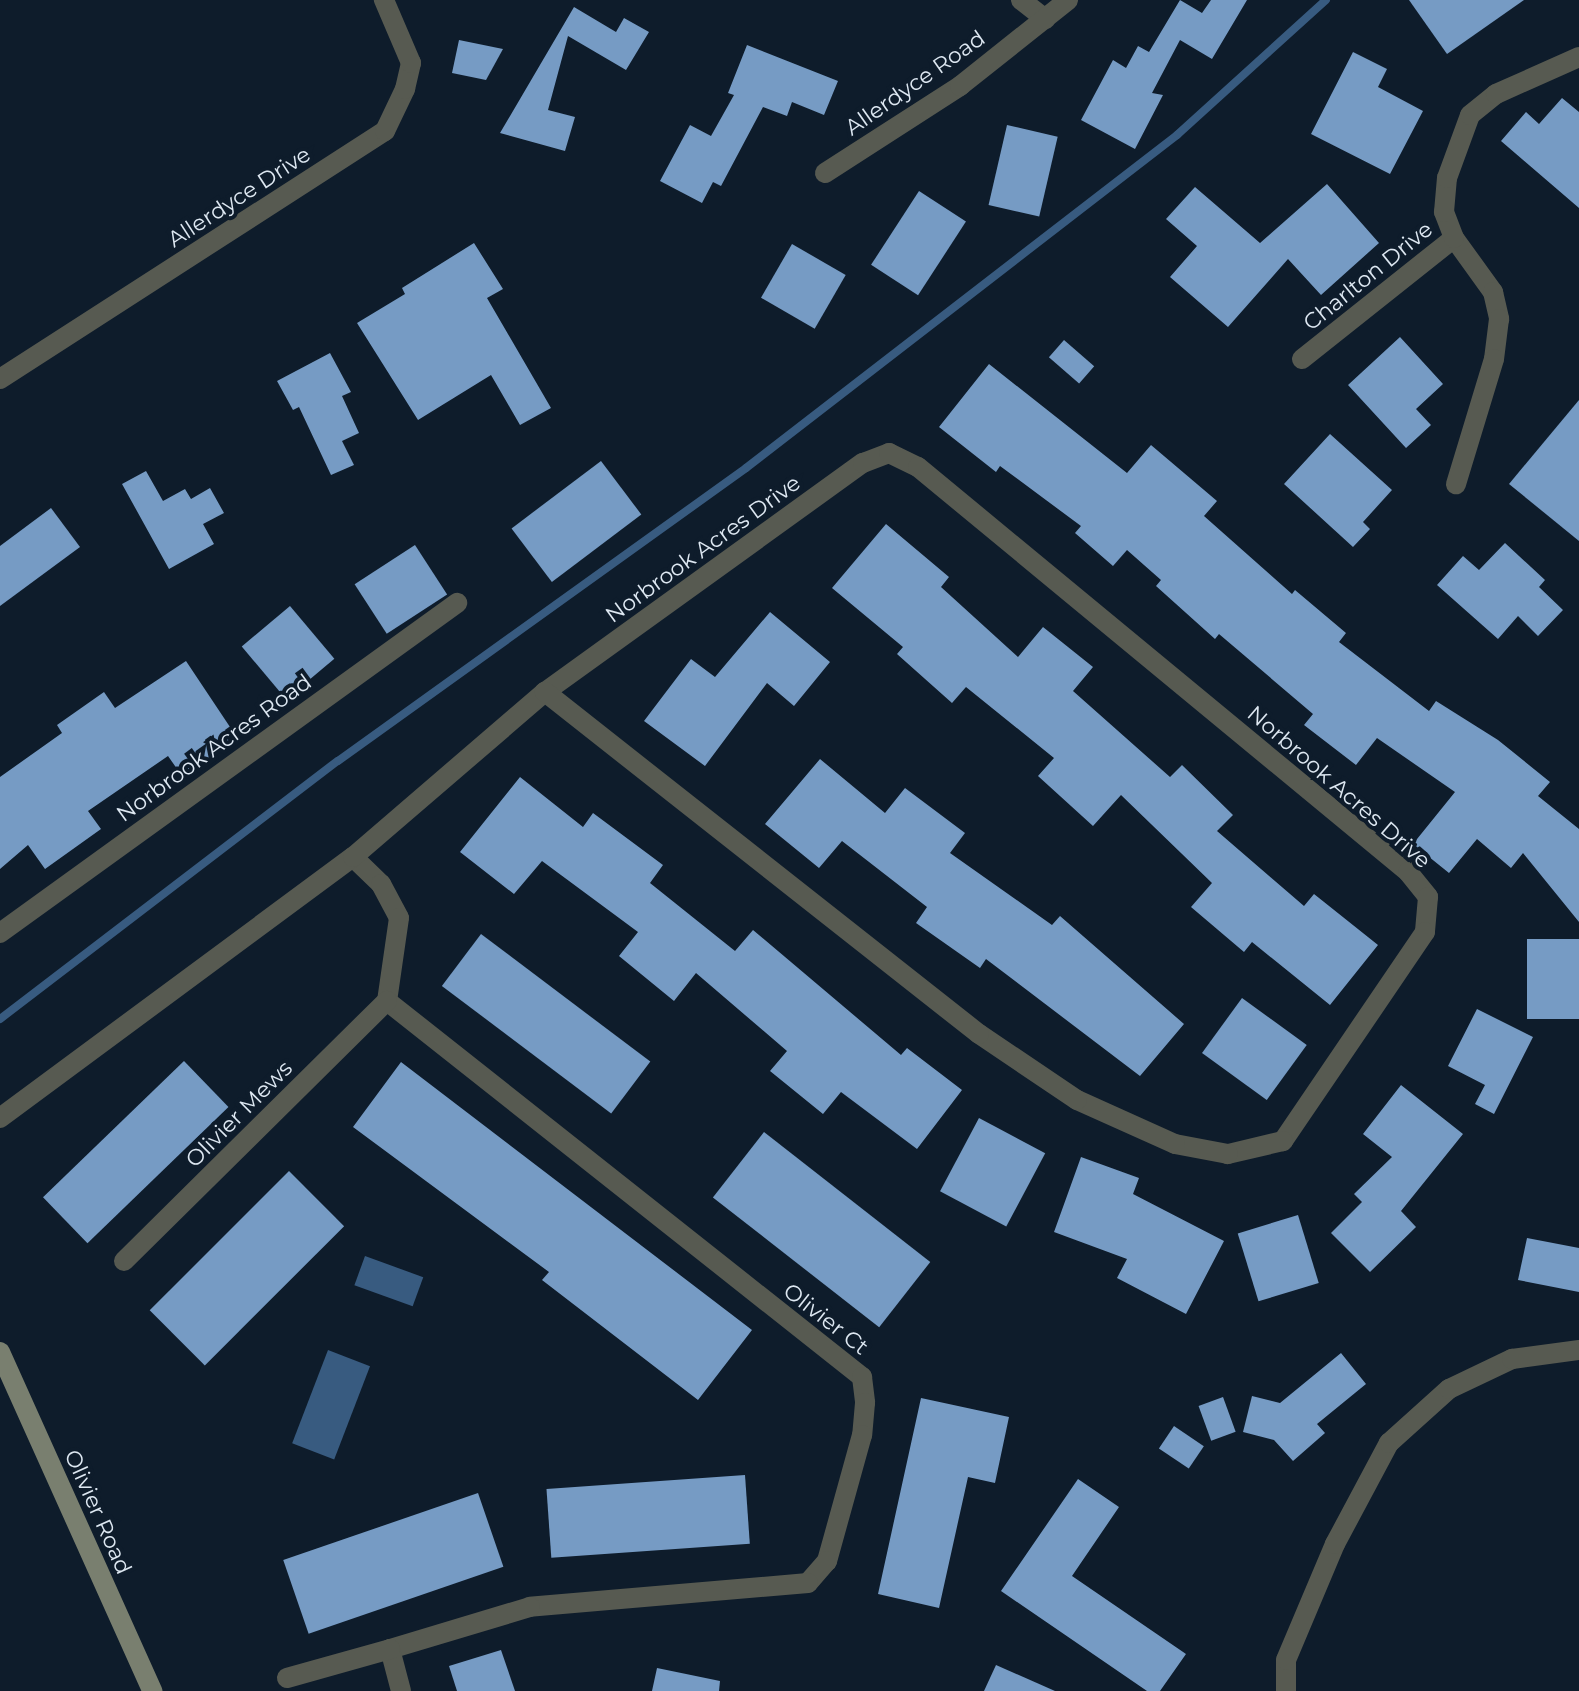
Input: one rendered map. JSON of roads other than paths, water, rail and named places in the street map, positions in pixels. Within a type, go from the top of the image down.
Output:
[{"type":"main road","name":"Olivier Road","points":[[0,1352],[152,1691]]},
{"type":"street","name":"Allerdyce Drive","points":[[0,379],[385,131],[405,89],[411,63],[384,0]]},
{"type":"street","points":[[1021,0],[1045,19]]},
{"type":"street","name":"Allerdyce Road","points":[[825,173],[960,86],[1068,0]]},
{"type":"street","name":"Charlton Drive","points":[[1302,359],[1454,238],[1444,212],[1447,178],[1470,115],[1496,94],[1579,57]]},
{"type":"street","points":[[1454,238],[1493,292],[1499,319],[1494,359],[1456,484]]},
{"type":"street","name":"Norbrook Acres Drive","points":[[0,1118],[353,857],[545,692],[863,463],[889,453],[918,467],[1408,872],[1428,897],[1425,932],[1283,1141],[1228,1154],[1175,1144],[1077,1100],[979,1034],[545,692]]},
{"type":"street","name":"Norbrook Acres Road","points":[[0,933],[457,603]]},
{"type":"street","points":[[353,857],[381,884],[399,918],[387,1001]]},
{"type":"street","name":"Olivier Mews","points":[[124,1261],[387,1001]]},
{"type":"street","name":"Olivier Ct","points":[[287,1678],[530,1607],[808,1583],[827,1561],[862,1435],[865,1403],[862,1377],[387,1001]]},
{"type":"street","points":[[1286,1691],[1286,1660],[1335,1544],[1389,1443],[1449,1389],[1512,1359],[1579,1350]]},
{"type":"street","points":[[390,1649],[401,1691]]},
{"type":"water","points":[[365,1256],[423,1277],[413,1306],[354,1285]]},
{"type":"water","points":[[328,1350],[370,1366],[334,1459],[292,1443]]},
{"type":"waterway","points":[[0,1019],[338,761],[746,468],[1177,135],[1326,0]]}]
